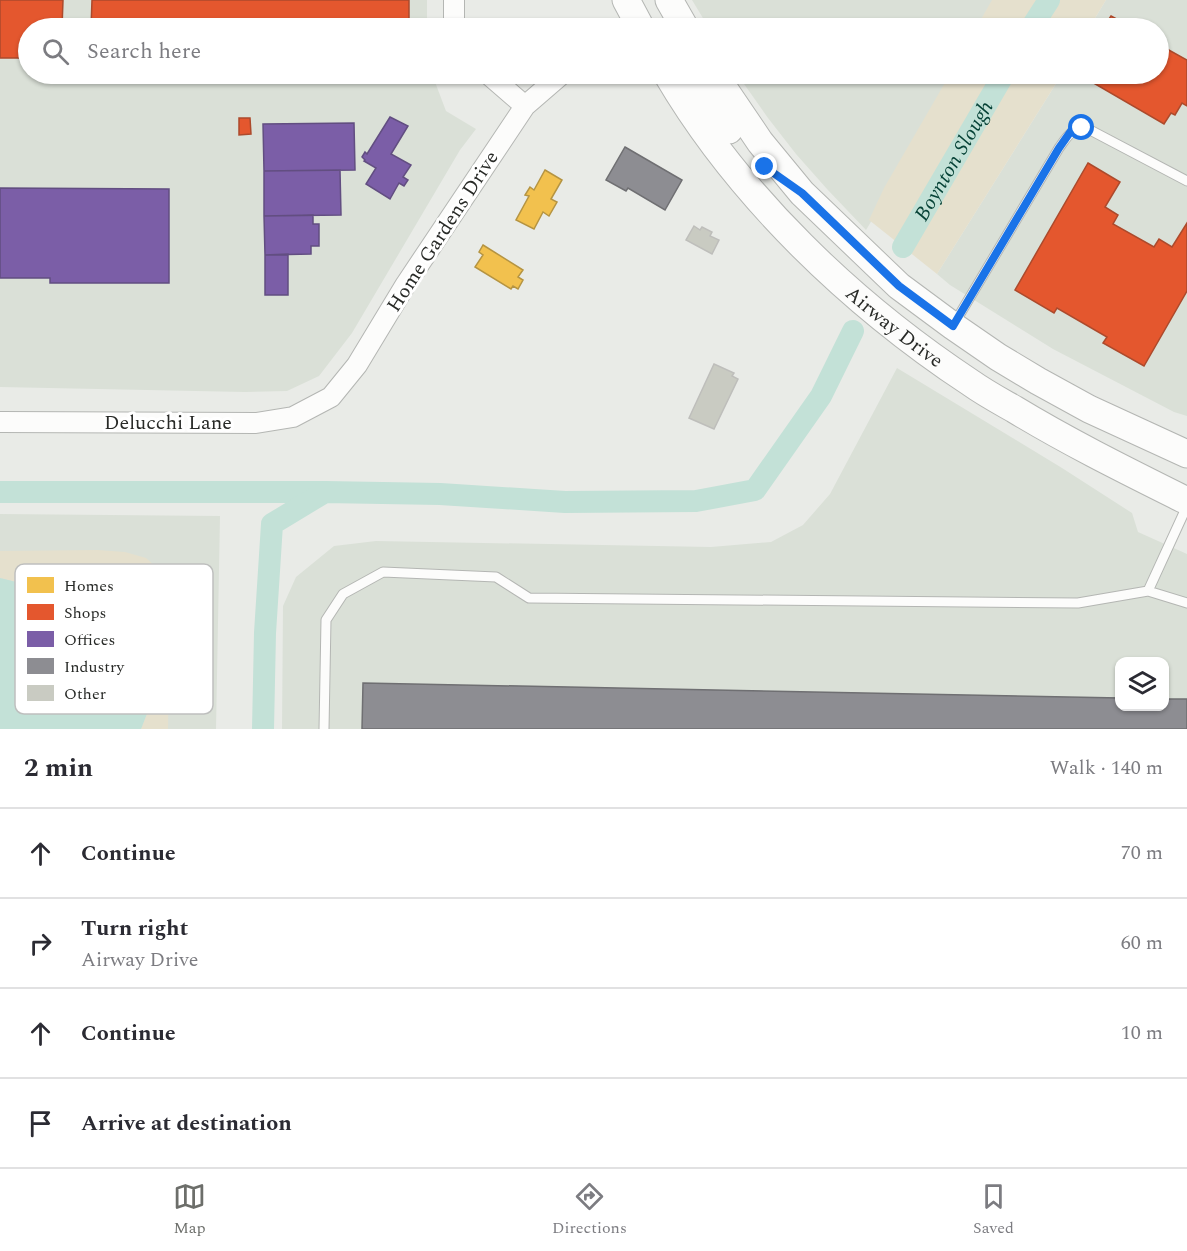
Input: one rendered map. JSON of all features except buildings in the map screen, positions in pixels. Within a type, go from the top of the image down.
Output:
[{"type":"main road","points":[[626,0],[636,18]]},
{"type":"main road","points":[[669,0],[679,18]]},
{"type":"main road","name":"Airway Drive","points":[[674,84],[706,132],[788,232],[838,280],[885,319],[973,385],[1038,423],[1187,501]]},
{"type":"main road","points":[[699,84],[748,153],[802,193]]},
{"type":"main road","name":"Airway Drive","points":[[721,84],[760,142],[802,193],[899,286],[998,357],[1089,409],[1187,454]]},
{"type":"street","points":[[454,0],[454,18]]},
{"type":"street","points":[[500,84],[525,106]]},
{"type":"street","name":"Home Gardens Drive","points":[[331,397],[357,365],[406,284],[525,106],[550,84]]},
{"type":"street","name":"Delucchi Lane","points":[[0,422],[256,423],[293,417],[331,397]]},
{"type":"lane","points":[[953,326],[1071,131],[1082,128],[1092,131],[1187,181]]},
{"type":"lane","points":[[1148,591],[1187,506]]},
{"type":"lane","points":[[324,729],[326,620],[343,594],[383,572],[496,577],[529,598],[1078,603],[1148,591],[1187,603]]},
{"type":"shaded area","points":[[0,0],[427,0],[427,18],[18,18],[18,84],[436,84],[446,111],[476,129],[460,150],[352,333],[319,376],[287,391],[0,387]]},
{"type":"shaded area","points":[[692,0],[1012,0],[1001,18],[703,18]]},
{"type":"shaded area","points":[[992,0],[1106,0],[1095,18],[982,18]]},
{"type":"shaded area","points":[[1106,0],[1187,0],[1187,416],[1174,412],[1053,349],[950,285],[937,274],[1056,84],[1169,84],[1169,18],[1095,18]]},
{"type":"shaded area","points":[[744,84],[961,84],[866,230],[796,154]]},
{"type":"shaded area","points":[[944,84],[1056,84],[937,274],[869,220],[884,188]]},
{"type":"shaded area","points":[[897,368],[1132,513],[1138,532],[1187,554],[1187,729],[282,729],[283,606],[296,577],[334,546],[376,541],[711,547],[771,542],[803,525],[830,494]]},
{"type":"shaded area","points":[[0,514],[220,516],[216,729],[0,729]]},
{"type":"shaded area","points":[[0,551],[125,552],[146,558],[153,564],[15,564],[15,582],[0,578]]},
{"type":"shaded area","points":[[0,578],[15,582],[15,714],[147,714],[141,729],[0,729]]},
{"type":"shaded area","points":[[147,714],[168,714],[168,729],[141,729]]},
{"type":"waterway","name":"Boynton Slough","points":[[1037,18],[1049,0]]},
{"type":"waterway","name":"Boynton Slough","points":[[903,247],[998,84]]},
{"type":"waterway","points":[[263,729],[265,633],[272,524],[325,492],[440,494],[565,502],[696,501],[755,490],[821,396],[853,331]]},
{"type":"waterway","points":[[0,492],[325,492]]},
{"type":"route","points":[[765,167],[802,193],[899,286],[953,326],[1059,148],[1071,131],[1082,128]]}]
